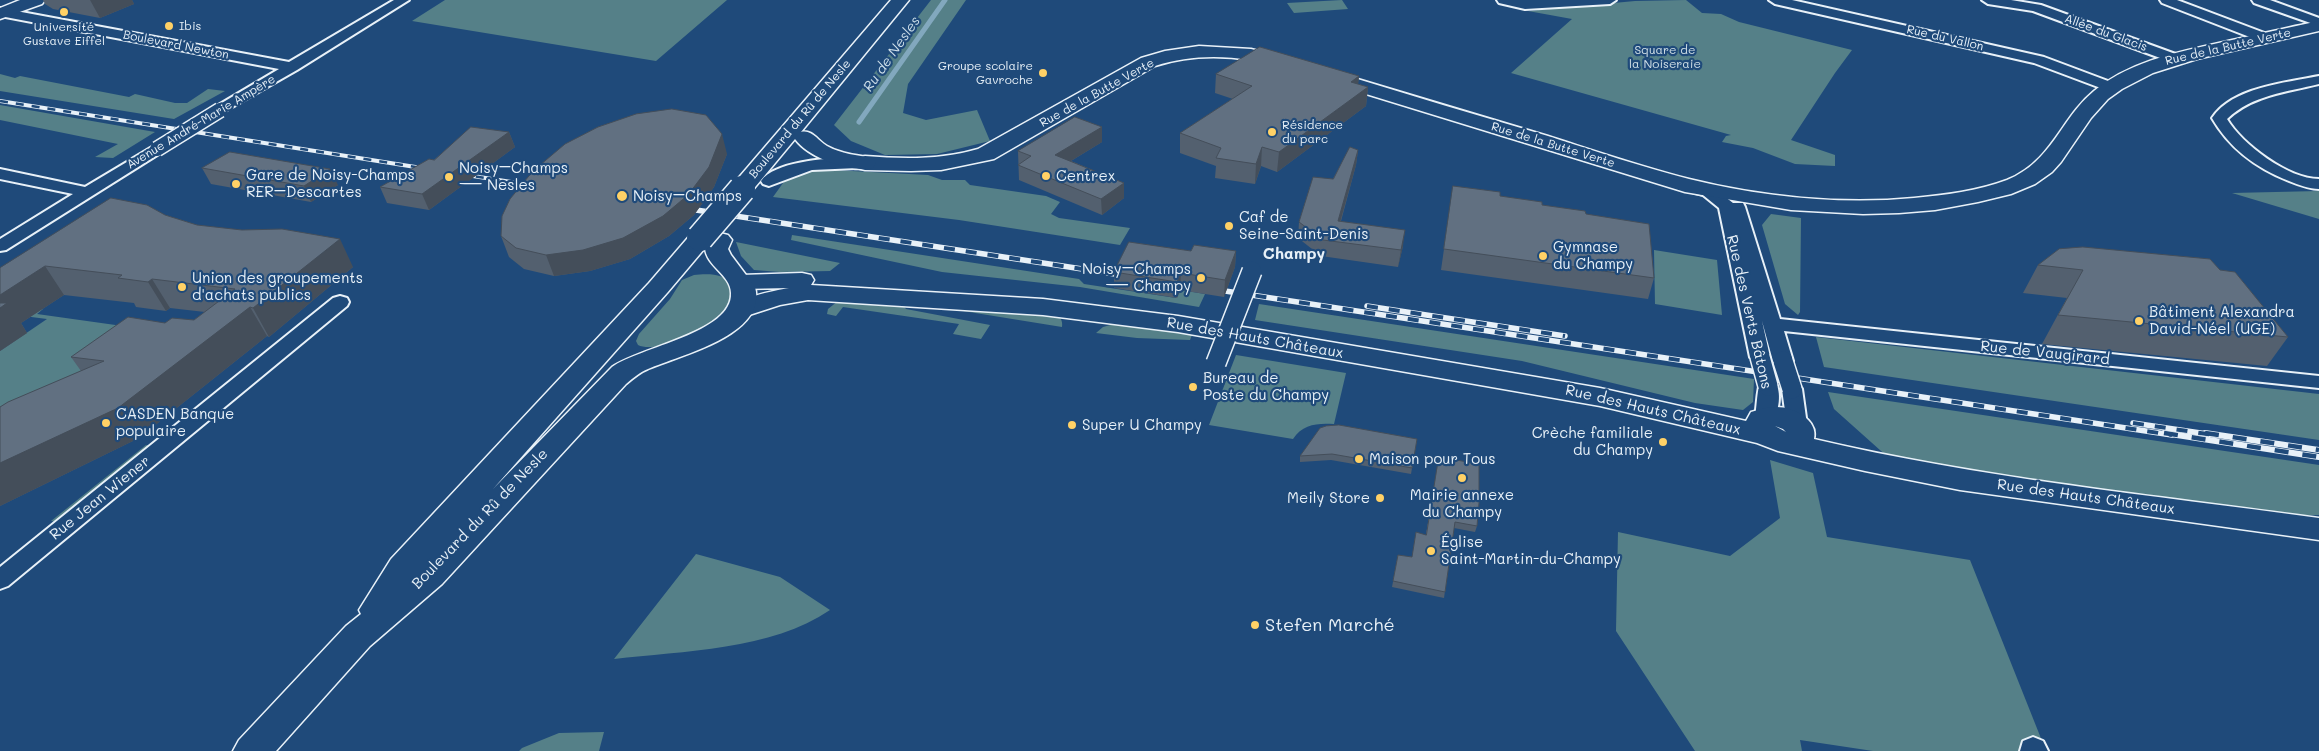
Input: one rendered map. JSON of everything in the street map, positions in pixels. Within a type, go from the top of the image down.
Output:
[{"type":"street","points":[[1,13],[36,0]]},
{"type":"street","name":"Avenue André-Marie Ampère","points":[[0,246],[402,0]]},
{"type":"street","name":"Boulevard du Rû de Nesle","points":[[758,186],[900,0]]},
{"type":"street","points":[[658,288],[710,239],[804,137],[914,0]]},
{"type":"street","points":[[1503,0],[1525,4],[1610,0]]},
{"type":"street","name":"Rue du Vallon","points":[[1776,0],[1832,11],[2031,58],[2111,87]]},
{"type":"street","points":[[1832,11],[1842,0]]},
{"type":"street","name":"Allée du Glacis","points":[[1988,0],[2034,4],[2176,59]]},
{"type":"street","points":[[2166,0],[2265,38]]},
{"type":"street","points":[[2258,0],[2319,24]]},
{"type":"street","name":"Boulevard Newton","points":[[1,13],[292,67]]},
{"type":"street","name":"Rue de la Butte Verte","points":[[758,186],[784,172],[803,166],[835,162],[932,165],[962,161],[986,154],[1148,62],[1190,52],[1232,52],[1262,56],[1309,70],[1685,185],[1730,201],[1894,206],[1934,203],[1990,193],[2033,176],[2046,166],[2088,107],[2111,87],[2159,64],[2319,24]]},
{"type":"street","points":[[2319,80],[2256,96],[2226,109],[2219,118],[2225,130],[2236,141],[2274,170],[2313,184],[2319,184]]},
{"type":"street","points":[[804,137],[810,145],[822,153],[865,163]]},
{"type":"street","points":[[0,174],[87,192]]},
{"type":"street","name":"Rue des Verts Bâtons","points":[[1730,201],[1743,224],[1792,389],[1779,428]]},
{"type":"street","name":"Rue des Verts Bâtons","points":[[1730,201],[1760,357],[1768,386],[1769,402],[1779,428]]},
{"type":"street","name":"Rue des Verts Bâtons","points":[[1743,224],[1744,208],[1753,204],[1778,201]]},
{"type":"street","points":[[710,239],[740,296]]},
{"type":"street","points":[[658,288],[679,274],[697,267],[711,268],[740,296]]},
{"type":"street","points":[[1216,363],[1252,271]]},
{"type":"street","name":"Rue des Hauts Châteaux","points":[[740,296],[837,281],[1075,298],[1485,359],[1572,379],[1705,414],[1779,428],[1854,459],[1960,479],[2319,529]]},
{"type":"street","name":"Boulevard du Rû de Nesle","points":[[358,636],[403,568],[603,346],[658,288]]},
{"type":"street","name":"Boulevard du Rû de Nesle","points":[[358,636],[430,575],[613,380],[639,362],[692,344],[709,336],[728,322],[740,296]]},
{"type":"street","name":"Rue Jean Wiener","points":[[0,580],[340,302]]},
{"type":"street","points":[[624,323],[623,341],[630,349],[648,353],[666,352]]},
{"type":"street","name":"Rue de Vaugirard","points":[[1772,324],[2319,382]]},
{"type":"street","points":[[252,751],[358,636]]},
{"type":"green space","points":[[445,0],[727,0],[656,61],[412,21]]},
{"type":"green space","points":[[931,0],[966,0],[908,84],[903,113],[926,120],[977,110],[990,141],[937,154],[885,155],[851,141],[834,125]]},
{"type":"green space","points":[[1342,0],[1348,9],[1294,13],[1287,3]]},
{"type":"green space","name":"Square de la Noiseraie","points":[[1686,0],[1702,13],[1721,14],[1739,22],[1852,50],[1791,140],[1835,155],[1835,166],[1795,164],[1753,148],[1722,142],[1726,136],[1731,135],[1511,73],[1572,19],[1528,11],[1635,1]]},
{"type":"green space","points":[[0,74],[15,78],[20,76],[129,97],[135,94],[175,103],[187,103],[208,89],[225,91],[174,119],[0,91]]},
{"type":"green space","points":[[0,105],[155,132],[113,158],[95,157],[118,144],[0,120]]},
{"type":"green space","points":[[814,169],[928,175],[942,180],[965,180],[970,185],[1046,196],[1060,202],[1051,214],[1059,218],[1130,228],[1120,245],[959,220],[773,197],[790,177]]},
{"type":"green space","points":[[2319,191],[2319,219],[2232,193]]},
{"type":"green space","points":[[1771,214],[1801,218],[1800,312],[1798,315],[1785,304],[1762,225]]},
{"type":"green space","points":[[792,235],[1079,279],[1084,284],[1176,298],[1180,290],[1205,294],[1199,307],[1080,287],[942,272],[791,240]]},
{"type":"green space","points":[[736,242],[840,263],[830,271],[780,272],[754,270],[741,256]]},
{"type":"green space","points":[[1654,250],[1717,260],[1722,315],[1655,304]]},
{"type":"green space","points":[[694,275],[715,275],[725,278],[732,288],[733,302],[718,319],[702,331],[674,342],[654,347],[638,345],[636,341],[639,334],[670,299],[682,280]]},
{"type":"green space","points":[[838,301],[902,304],[906,309],[990,325],[981,339],[953,334],[959,324],[843,307],[836,316],[827,314],[828,309]]},
{"type":"green space","points":[[9,304],[43,309],[37,314],[151,330],[0,452],[0,351],[47,319],[0,313]]},
{"type":"green space","points":[[1259,304],[1754,379],[1753,402],[1743,410],[1695,403],[1522,361],[1255,320]]},
{"type":"green space","points":[[932,306],[1055,314],[1061,319],[1062,327]]},
{"type":"green space","points":[[1114,324],[1161,331],[1194,330],[1190,340],[1137,338],[1096,333],[1103,327]]},
{"type":"green space","points":[[1816,337],[2319,394],[2319,440],[1824,367]]},
{"type":"green space","points":[[1236,355],[1346,373],[1334,424],[1306,427],[1293,439],[1209,425]]},
{"type":"green space","points":[[1828,392],[2319,465],[2319,515],[2296,516],[1951,470],[1890,459],[1834,409]]},
{"type":"green space","points":[[146,445],[152,446],[58,522],[51,521]]},
{"type":"green space","points":[[1770,460],[1813,473],[1827,537],[1970,560],[2046,751],[1873,751],[1800,740],[1802,751],[1695,751],[1616,631],[1618,532],[1730,556],[1780,518]]},
{"type":"green space","points":[[696,554],[780,577],[830,610],[807,623],[754,641],[697,651],[614,659]]},
{"type":"green space","points":[[604,732],[599,751],[519,751],[522,748],[559,733]]},
{"type":"building","name":"Résidence du parc","points":[[1260,47],[1359,76],[1351,82],[1368,87],[1279,152],[1262,147],[1256,164],[1216,158],[1221,148],[1180,133],[1252,86],[1216,74]]},
{"type":"building","points":[[672,109],[706,115],[722,134],[709,167],[688,195],[663,216],[623,238],[583,250],[546,255],[516,248],[501,236],[502,216],[510,199],[533,171],[565,144],[598,127],[636,114]]},
{"type":"building","points":[[1075,117],[1102,127],[1055,155],[1124,183],[1101,199],[1018,165],[1031,156],[1018,151]]},
{"type":"building","points":[[471,127],[509,132],[422,194],[380,187],[429,159],[434,160]]},
{"type":"building","points":[[1350,147],[1358,150],[1338,221],[1405,230],[1401,250],[1323,240],[1299,222],[1313,177],[1333,179]]},
{"type":"building","points":[[230,152],[330,169],[304,186],[202,168]]},
{"type":"building","name":"Gymnase du Champy","points":[[1453,186],[1500,192],[1500,196],[1542,202],[1542,205],[1585,211],[1586,214],[1649,224],[1654,278],[1444,249]]},
{"type":"building","points":[[111,198],[147,205],[165,215],[197,225],[242,230],[282,229],[340,239],[253,308],[250,307],[118,408],[0,463],[0,407],[104,361],[71,357],[128,317],[165,323],[172,318],[194,320],[235,289],[152,279],[148,282],[118,278],[122,275],[45,266],[0,295],[0,268]]},
{"type":"building","points":[[1129,242],[1191,251],[1194,245],[1236,251],[1225,280],[1181,273],[1177,282],[1114,272]]},
{"type":"building","points":[[2083,247],[2210,259],[2220,270],[2235,272],[2288,337],[2058,315],[2083,270],[2038,265],[2059,249]]},
{"type":"building","points":[[0,303],[7,303],[0,308]]},
{"type":"building","points":[[1339,425],[1417,439],[1412,468],[1332,454],[1300,456],[1320,428]]},
{"type":"building","points":[[1439,457],[1479,464],[1477,526],[1455,522],[1445,592],[1393,581],[1398,555],[1412,557],[1416,532],[1426,535]]},
{"type":"waterway","name":"Ru de Nesles","points":[[859,122],[945,0]]},
{"type":"railway","points":[[0,101],[428,169]]},
{"type":"railway","points":[[460,174],[537,186]]},
{"type":"railway","points":[[683,208],[1128,276]]},
{"type":"railway","points":[[1212,289],[2172,435]]},
{"type":"railway","points":[[1367,306],[1565,336]]},
{"type":"railway","points":[[2133,423],[2214,435]]},
{"type":"railway","points":[[2164,433],[2319,457]]},
{"type":"railway","points":[[2205,433],[2319,450]]},
{"type":"place","name":"Université Gustave Eiffel","points":[[64,12]]},
{"type":"place","name":"Ibis","points":[[169,26]]},
{"type":"place","name":"Groupe scolaire Gavroche","points":[[1043,73]]},
{"type":"place","name":"Résidence du parc","points":[[1272,132]]},
{"type":"place","name":"Centrex","points":[[1046,176]]},
{"type":"place","name":"Noisy–Champs — Nesles","points":[[449,177]]},
{"type":"place","name":"Gare de Noisy-Champs RER–Descartes","points":[[236,184]]},
{"type":"place","name":"Noisy–Champs","points":[[622,196]]},
{"type":"place","name":"Caf de Seine-Saint-Denis","points":[[1229,226]]},
{"type":"place","name":"Gymnase du Champy","points":[[1543,256]]},
{"type":"place","name":"Noisy–Champs — Champy","points":[[1201,278]]},
{"type":"place","name":"Union des groupements d'achats publics","points":[[182,287]]},
{"type":"place","name":"Bâtiment Alexandra David-Néel (UGE)","points":[[2139,321]]},
{"type":"place","name":"Bureau de Poste du Champy","points":[[1193,387]]},
{"type":"place","name":"CASDEN Banque populaire","points":[[106,423]]},
{"type":"place","name":"Super U Champy","points":[[1072,425]]},
{"type":"place","name":"Crèche familiale du Champy","points":[[1663,442]]},
{"type":"place","name":"Maison pour Tous","points":[[1359,459]]},
{"type":"place","name":"Mairie annexe du Champy","points":[[1462,478]]},
{"type":"place","name":"Meily Store","points":[[1380,498]]},
{"type":"place","name":"Église Saint-Martin-du-Champy","points":[[1431,551]]},
{"type":"place","name":"Stefen Marché","points":[[1255,625]]},
{"type":"district","name":"Champy","points":[[1294,254]]}]
